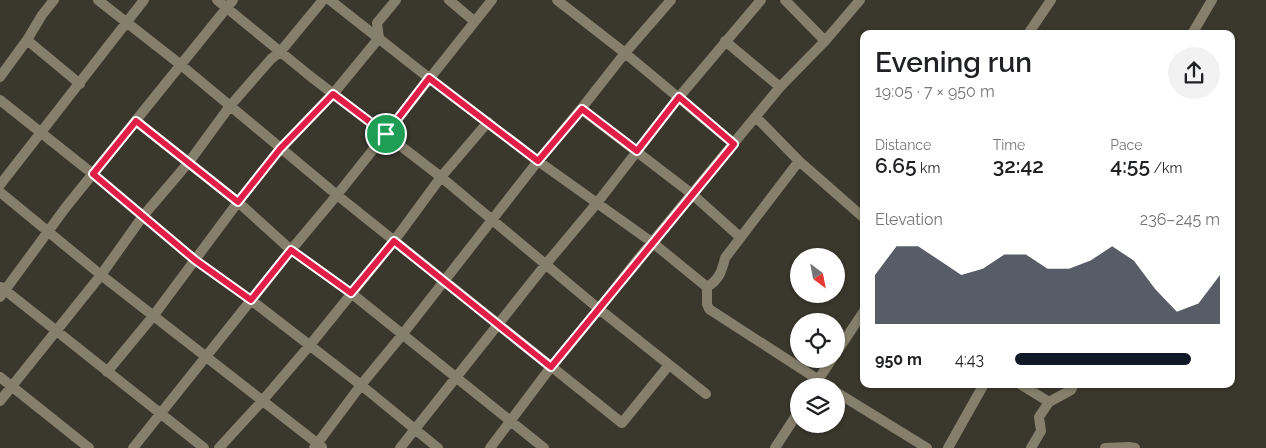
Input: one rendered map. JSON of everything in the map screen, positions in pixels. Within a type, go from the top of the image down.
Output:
[{"type":"street","points":[[0,77],[28,40],[42,15],[54,0]]},
{"type":"street","points":[[98,0],[181,65],[280,149],[622,424],[669,364]]},
{"type":"street","points":[[0,184],[144,0]]},
{"type":"street","points":[[217,0],[230,4],[281,51],[333,94],[441,177],[599,309],[706,394]]},
{"type":"street","points":[[0,401],[100,275],[143,216],[189,162],[230,106],[271,59],[281,51],[323,0]]},
{"type":"street","points":[[330,0],[538,161],[653,243],[707,287]]},
{"type":"street","points":[[107,372],[154,315],[280,149],[333,94],[379,38],[377,23],[396,0]]},
{"type":"street","points":[[449,0],[474,21]]},
{"type":"street","points":[[133,448],[492,0]]},
{"type":"street","points":[[557,0],[625,53],[734,144]]},
{"type":"street","points":[[0,192],[100,275],[263,400],[318,447],[362,385],[538,161],[582,109],[625,53],[671,0]]},
{"type":"street","points":[[400,448],[546,264],[597,204],[679,97],[761,0]]},
{"type":"street","points":[[785,0],[825,41]]},
{"type":"street","points":[[490,448],[551,367],[780,87],[825,41],[860,0]]},
{"type":"street","points":[[1031,30],[1051,0]]},
{"type":"street","points":[[1194,30],[1212,0]]},
{"type":"street","points":[[204,448],[55,330],[2,291],[66,207],[230,4]]},
{"type":"street","points":[[28,40],[80,84]]},
{"type":"street","points":[[725,42],[780,87]]},
{"type":"street","points":[[0,100],[42,132],[195,260],[251,300],[362,385],[438,448]]},
{"type":"street","points":[[582,109],[692,194],[740,237]]},
{"type":"street","points":[[756,117],[799,161],[860,214]]},
{"type":"street","points":[[136,121],[238,202],[291,250],[351,293],[544,448]]},
{"type":"street","points":[[219,448],[310,345],[394,241],[441,177],[488,122]]},
{"type":"street","points":[[707,287],[714,283],[722,271],[725,258],[799,161]]},
{"type":"street","points":[[707,287],[707,304],[709,309],[809,378]]},
{"type":"street","points":[[845,340],[860,317]]},
{"type":"street","points":[[0,377],[89,448]]},
{"type":"street","points":[[948,448],[982,388]]},
{"type":"street","points":[[1026,388],[1049,402]]},
{"type":"street","points":[[1031,448],[1041,431],[1039,417],[1049,402],[1071,388]]},
{"type":"street","points":[[845,398],[927,448]]},
{"type":"street","points":[[775,448],[790,425]]},
{"type":"street","points":[[1105,448],[1135,448]]},
{"type":"route","points":[[429,78],[538,161],[582,109],[637,151],[679,97],[734,144],[551,367],[445,280],[394,241],[351,293],[291,250],[251,300],[195,260],[93,174],[136,121],[238,202],[280,149],[333,94],[386,134],[429,78]]}]
